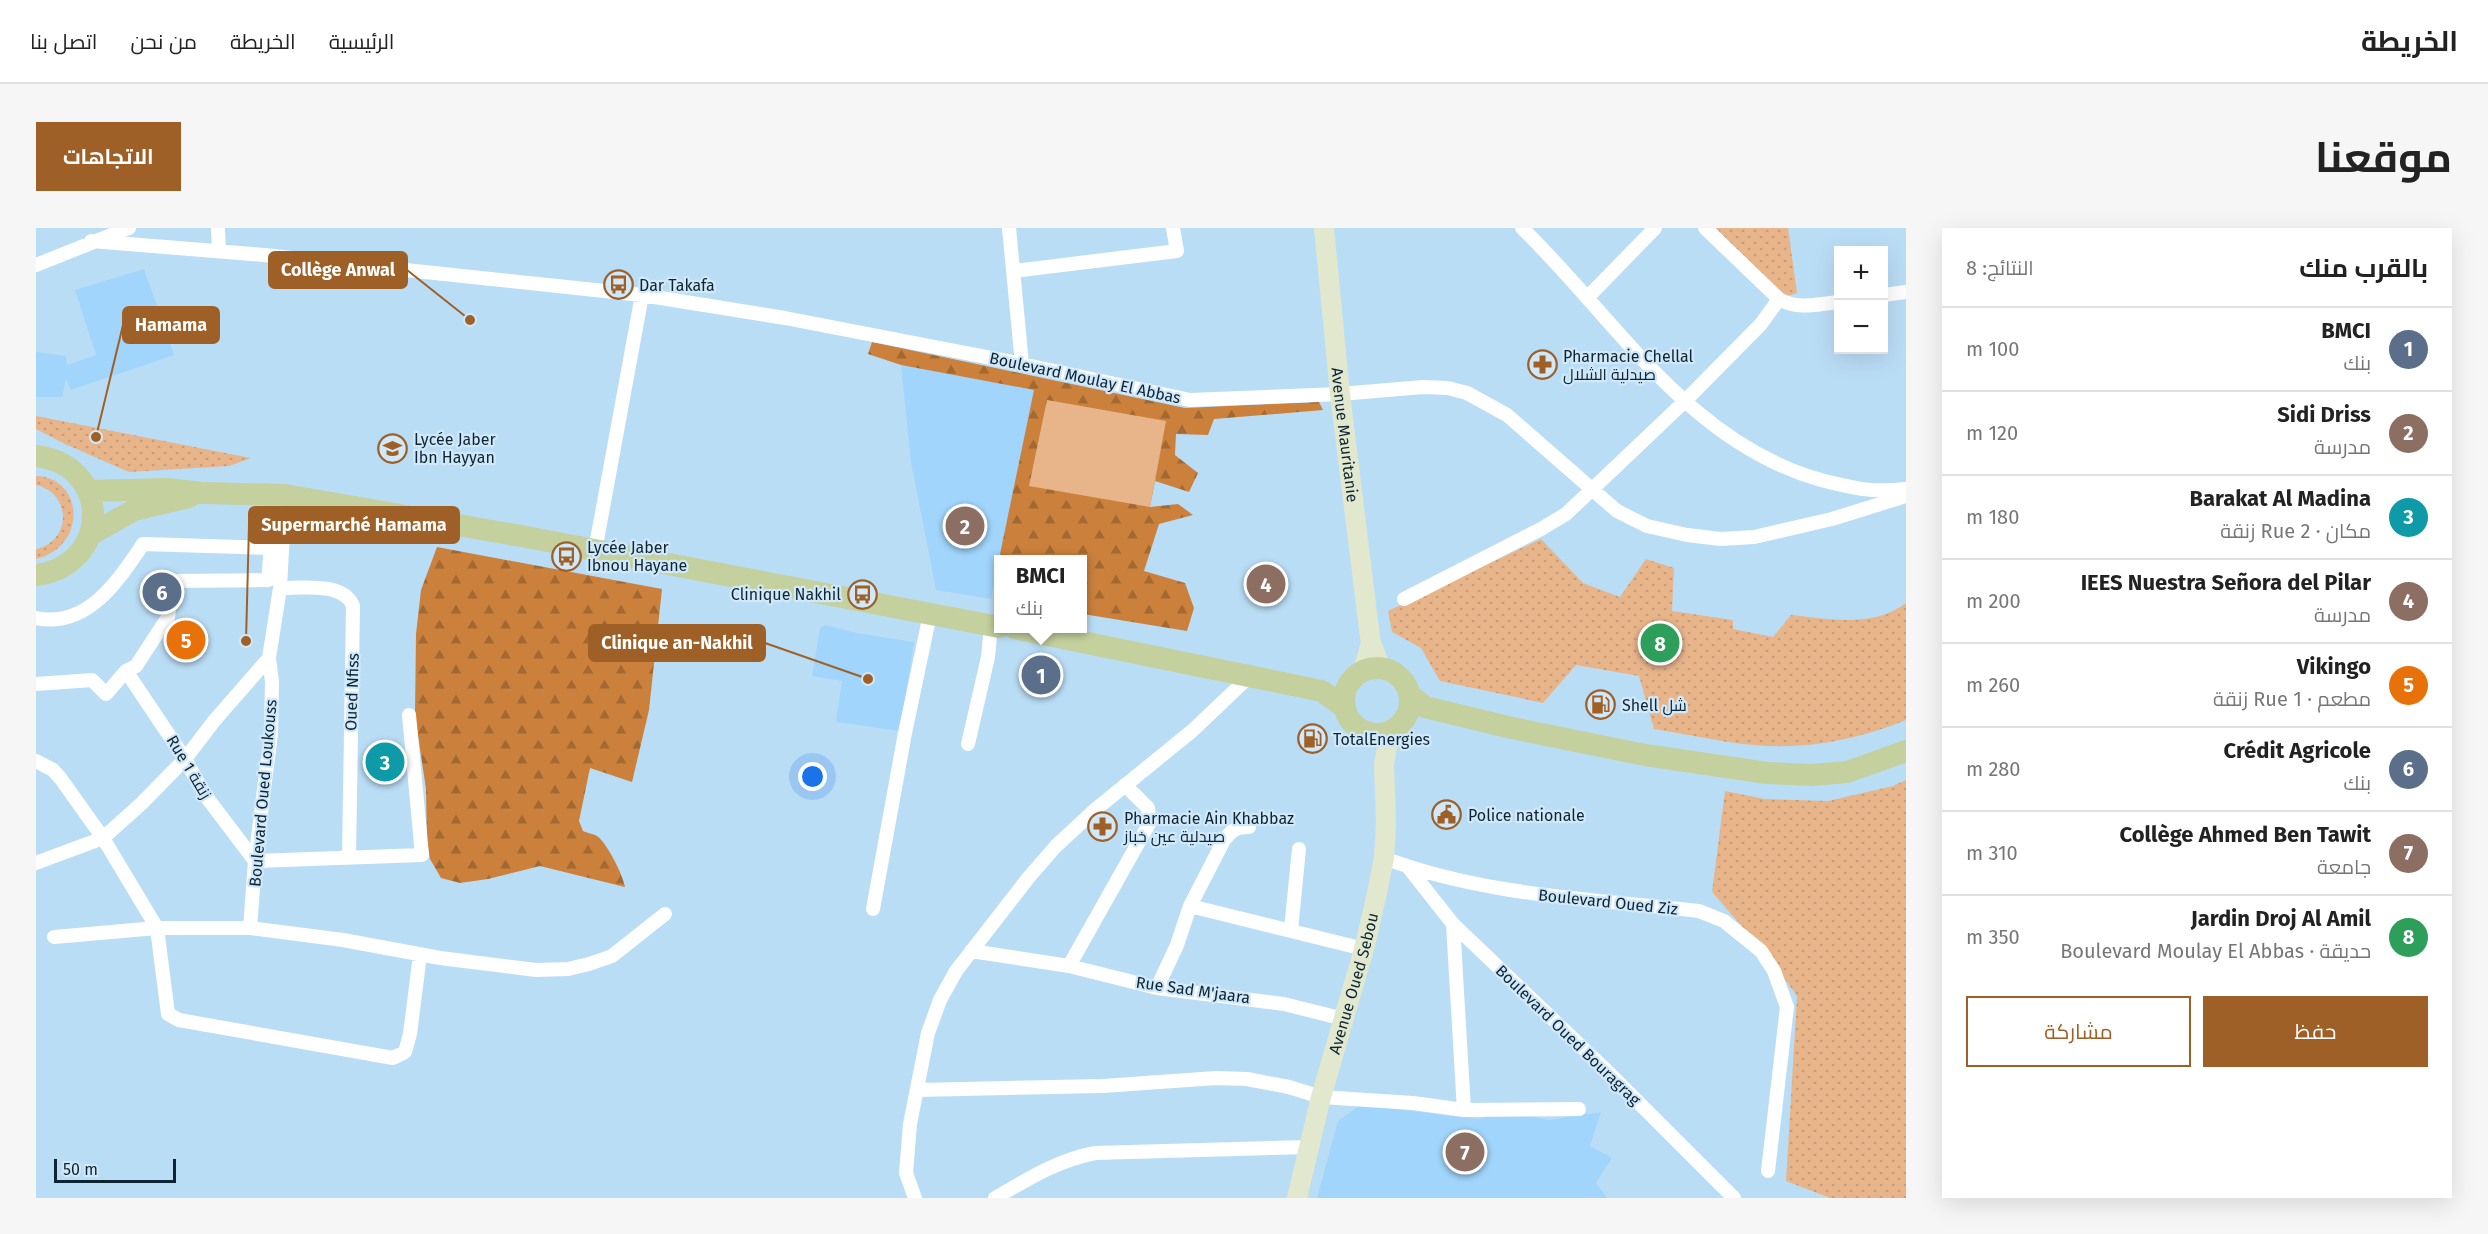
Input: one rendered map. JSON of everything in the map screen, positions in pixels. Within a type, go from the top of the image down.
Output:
[{"type":"main road","points":[[36,456],[52,458],[74,471],[88,491],[93,513],[90,535],[81,551],[68,564],[51,573],[36,575]]},
{"type":"main road","points":[[88,491],[166,489],[202,493],[285,495],[388,512],[994,627]]},
{"type":"main road","points":[[90,535],[134,510],[202,493]]},
{"type":"main road","points":[[1039,633],[1322,691],[1344,707]]},
{"type":"main road","points":[[1322,691],[1365,673],[1391,671],[1400,677],[1414,705]]},
{"type":"main road","points":[[1365,673],[1345,693],[1344,707],[1350,720],[1361,730],[1382,733],[1403,721],[1414,705]]},
{"type":"main road","points":[[1414,705],[1645,755],[1767,773],[1810,775],[1847,771],[1906,751]]},
{"type":"street","points":[[36,265],[91,241],[129,228]]},
{"type":"street","points":[[218,228],[219,251]]},
{"type":"street","points":[[1009,228],[1022,364]]},
{"type":"street","points":[[1014,271],[1177,251],[1173,228]]},
{"type":"street","name":"Avenue Mauritanie","points":[[1324,228],[1340,394],[1371,643],[1365,673]]},
{"type":"street","points":[[1522,228],[1684,402],[1742,445],[1806,475],[1865,491],[1906,489]]},
{"type":"street","points":[[1587,298],[1655,228]]},
{"type":"street","points":[[1705,228],[1779,299],[1797,306],[1834,302]]},
{"type":"street","name":"Boulevard Moulay El Abbas","points":[[91,241],[219,251],[642,295],[785,318],[1190,399],[1340,394],[1423,387],[1448,388],[1467,393],[1508,415],[1617,511],[1647,526],[1687,535],[1721,539],[1754,537],[1821,521],[1906,496]]},
{"type":"street","points":[[1888,294],[1906,292]]},
{"type":"street","points":[[594,551],[642,295]]},
{"type":"street","points":[[1404,599],[1566,514],[1684,402],[1761,324],[1779,299]]},
{"type":"street","name":"Boulevard Oued Loukouss","points":[[250,928],[255,861],[271,734],[272,682],[269,658],[280,588],[285,495]]},
{"type":"street","points":[[36,618],[49,620],[85,611],[117,584],[143,544],[271,548],[268,580],[174,581],[168,617],[136,666],[126,671],[106,694],[92,680],[36,684]]},
{"type":"street","name":"Oued Nfiss","points":[[280,588],[336,591],[345,594],[353,606],[349,858]]},
{"type":"street","points":[[873,909],[909,712],[930,614]]},
{"type":"street","points":[[968,744],[994,631]]},
{"type":"street","name":"Boulevard Oued Loukouss","points":[[36,863],[103,838],[142,803],[185,759],[214,721],[269,658]]},
{"type":"street","name":"Rue 1 زنقة","points":[[126,671],[185,759],[205,795],[255,861]]},
{"type":"street","points":[[915,1198],[906,1173],[906,1153],[917,1090],[928,1033],[940,1000],[956,971],[1056,846],[1192,730],[1251,675]]},
{"type":"street","points":[[255,861],[422,855],[409,715]]},
{"type":"street","name":"Avenue Oued Sebou","points":[[1297,1198],[1321,1097],[1364,949],[1384,858],[1386,823],[1382,733]]},
{"type":"street","points":[[37,761],[53,770],[103,838],[157,928],[165,1002],[168,1014],[179,1020],[393,1058],[405,1052],[410,1034],[420,955]]},
{"type":"street","points":[[1069,966],[1150,822],[1148,808],[1125,785]]},
{"type":"street","points":[[1157,988],[1177,945],[1190,906],[1224,840],[1232,830],[1249,827]]},
{"type":"street","points":[[1291,930],[1299,849]]},
{"type":"street","name":"Boulevard Oued Ziz","points":[[1384,858],[1451,880],[1520,893],[1700,911],[1724,921],[1761,951],[1774,971],[1787,1007],[1768,1171]]},
{"type":"street","name":"Boulevard Oued Bouragrag","points":[[1408,867],[1453,924],[1608,1072],[1734,1198]]},
{"type":"street","points":[[1190,906],[1364,949]]},
{"type":"street","points":[[54,937],[157,928],[250,928],[343,940],[420,955],[536,970],[568,969],[612,956],[665,914]]},
{"type":"street","points":[[1453,924],[1464,1110]]},
{"type":"street","name":"Rue Sad M'jaara","points":[[970,951],[1069,966],[1157,988],[1284,1004],[1344,1019]]},
{"type":"street","points":[[917,1090],[1103,1086],[1216,1077],[1247,1079],[1289,1087],[1321,1097],[1413,1103],[1464,1110],[1579,1109]]},
{"type":"street","points":[[995,1198],[1050,1166],[1095,1152],[1308,1147]]},
{"type":"shaded area","points":[[1716,228],[1788,228],[1797,293],[1784,297]]},
{"type":"shaded area","points":[[144,269],[174,355],[71,390],[66,379],[62,397],[36,397],[36,352],[66,356],[67,365],[96,355],[75,290]]},
{"type":"shaded area","points":[[901,365],[1035,390],[1000,555],[994,555],[994,585],[991,599],[936,590],[911,462]]},
{"type":"shaded area","points":[[1047,400],[1166,421],[1150,507],[1029,486]]},
{"type":"shaded area","points":[[36,416],[251,458],[229,466],[129,472],[36,429]]},
{"type":"shaded area","points":[[36,476],[52,479],[64,488],[71,500],[74,513],[72,528],[65,541],[53,552],[36,559],[36,549],[48,544],[56,537],[63,517],[56,497],[48,490],[36,485]]},
{"type":"shaded area","points":[[1541,539],[1583,583],[1620,597],[1646,559],[1674,568],[1672,611],[1733,620],[1733,629],[1773,637],[1791,615],[1836,620],[1865,619],[1893,611],[1906,603],[1906,720],[1869,733],[1812,745],[1773,746],[1716,740],[1654,729],[1639,676],[1576,665],[1543,703],[1440,681],[1421,648],[1392,632],[1388,611]]},
{"type":"shaded area","points":[[825,625],[857,633],[914,642],[900,731],[836,722],[842,681],[812,676],[820,628]]},
{"type":"shaded area","points":[[1906,780],[1906,1198],[1830,1198],[1786,1181],[1797,996],[1767,955],[1712,892],[1725,791],[1765,799],[1828,801],[1893,786]]},
{"type":"shaded area","points":[[1360,1105],[1478,1119],[1509,1111],[1549,1120],[1601,1112],[1590,1146],[1612,1158],[1596,1183],[1607,1198],[1317,1198],[1338,1121]]},
{"type":"green space","points":[[872,342],[1185,408],[1319,402],[1323,410],[1214,419],[1208,435],[1176,434],[1175,455],[1198,473],[1189,492],[1155,481],[1166,421],[1150,507],[1178,504],[1193,515],[1159,524],[1144,571],[1185,583],[1194,608],[1187,631],[1087,615],[1087,555],[1000,555],[1034,390],[901,365],[868,354]]},
{"type":"green space","points":[[437,547],[662,589],[649,710],[632,782],[590,768],[579,821],[583,831],[597,836],[610,852],[625,887],[540,866],[488,879],[460,883],[441,878],[430,859],[427,842],[426,789],[415,715],[416,634],[421,590]]},
{"type":"place","name":"Dar Takafa","points":[[618,285]]},
{"type":"place","name":"Collège Anwal","points":[[470,320]]},
{"type":"place","name":"Pharmacie Chellal صيدلية الشلال","points":[[1542,365]]},
{"type":"place","name":"Hamama","points":[[96,437]]},
{"type":"place","name":"Lycée Jaber Ibn Hayyan","points":[[393,448]]},
{"type":"place","name":"Sidi Driss","points":[[965,526]]},
{"type":"place","name":"Lycée Jaber Ibnou Hayane","points":[[566,556]]},
{"type":"place","name":"IEES Nuestra Señora del Pilar","points":[[1266,584]]},
{"type":"place","name":"Crédit Agricole","points":[[162,592]]},
{"type":"place","name":"Clinique Nakhil","points":[[862,594]]},
{"type":"place","name":"Vikingo","points":[[186,640]]},
{"type":"place","name":"Supermarché Hamama","points":[[246,641]]},
{"type":"place","name":"Jardin Droj Al Amil","points":[[1660,643]]},
{"type":"place","name":"BMCI","points":[[1041,675]]},
{"type":"place","name":"Clinique an-Nakhil","points":[[868,679]]},
{"type":"place","name":"Shell شل","points":[[1601,705]]},
{"type":"place","name":"TotalEnergies","points":[[1312,739]]},
{"type":"place","name":"Barakat Al Madina","points":[[385,762]]},
{"type":"place","name":"Police nationale","points":[[1447,815]]},
{"type":"place","name":"Pharmacie Ain Khabbaz صيدلية عين خباز","points":[[1103,827]]},
{"type":"place","name":"Collège Ahmed Ben Tawit","points":[[1465,1152]]}]
